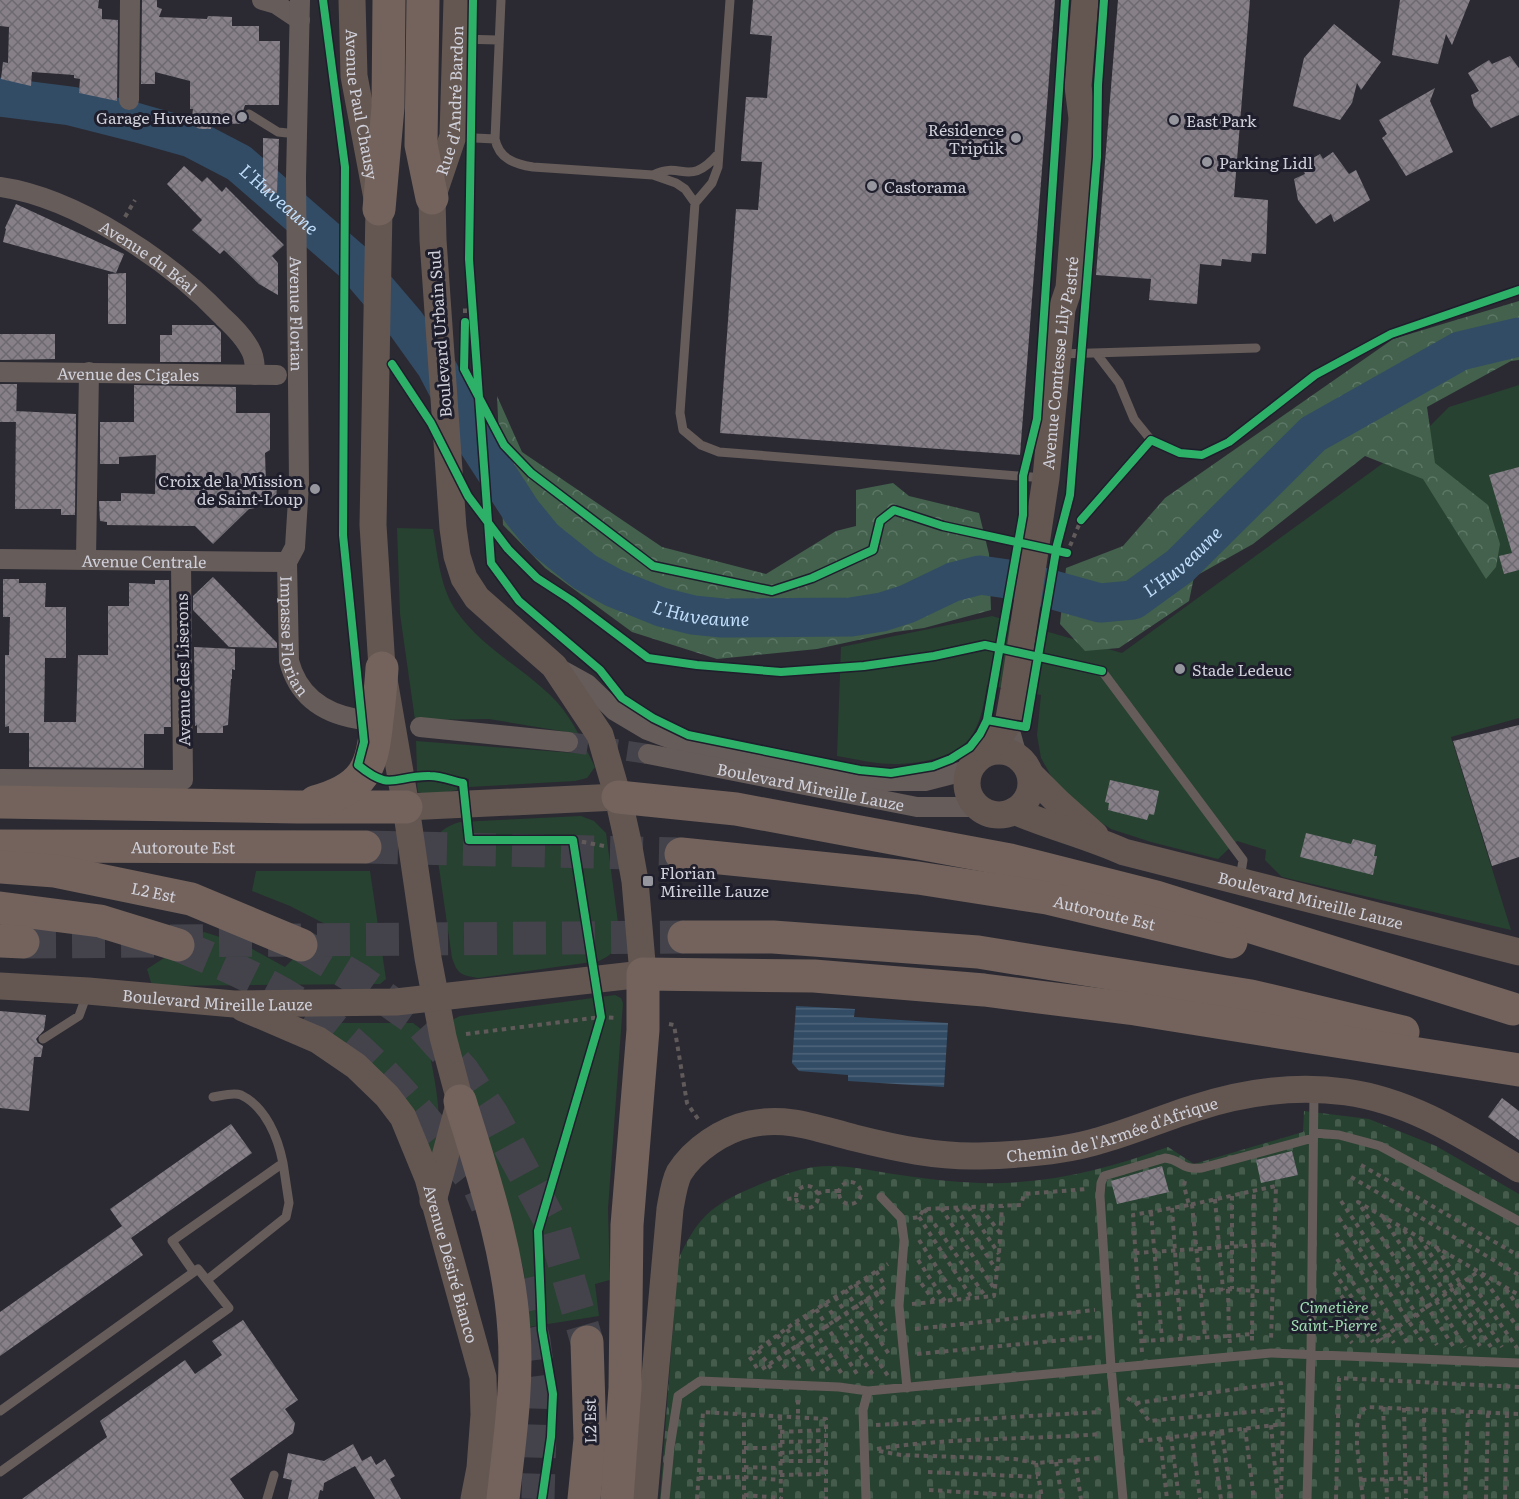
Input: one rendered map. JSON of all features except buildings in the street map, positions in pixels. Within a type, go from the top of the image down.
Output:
[{"type":"highway","points":[[379,209],[388,107],[389,0]]},
{"type":"highway","name":"Boulevard Urbain Sud","points":[[423,0],[421,145],[432,198]]},
{"type":"highway","points":[[297,807],[332,797],[348,789],[368,767],[374,752],[382,668]]},
{"type":"highway","points":[[618,797],[736,809],[1010,860],[1156,897],[1516,1009]]},
{"type":"highway","points":[[0,802],[406,807]]},
{"type":"highway","name":"Autoroute Est","points":[[0,846],[365,848]]},
{"type":"highway","name":"Autoroute Est","points":[[681,854],[918,878],[1047,898],[1516,1009]]},
{"type":"highway","name":"L2 Est","points":[[0,867],[55,871],[191,899],[301,945]]},
{"type":"highway","points":[[0,908],[100,921],[178,945]]},
{"type":"highway","points":[[684,937],[773,937],[978,952],[1251,996],[1519,1058]]},
{"type":"highway","points":[[617,1499],[625,1388],[627,1226],[643,1030],[644,974],[814,976],[984,990],[1135,1009],[1519,1070]]},
{"type":"highway","points":[[460,1101],[503,1248],[514,1331],[512,1410],[503,1499]]},
{"type":"highway","name":"L2 Est","points":[[584,1499],[590,1439],[587,1342]]},
{"type":"street","points":[[129,100],[130,0]]},
{"type":"street","points":[[262,0],[276,4],[300,20]]},
{"type":"street","name":"Avenue Florian","points":[[299,484],[296,178],[300,0]]},
{"type":"street","name":"Avenue Paul Chausy","points":[[352,0],[354,76],[379,209]]},
{"type":"street","name":"Rue d'André Bardon","points":[[432,198],[453,136],[457,0]]},
{"type":"street","name":"Avenue Comtesse Lily Pastré","points":[[977,761],[1008,724],[1039,545],[1062,309],[1069,288],[1082,118],[1078,86],[1085,0]]},
{"type":"street","name":"Avenue du Béal","points":[[0,187],[35,196],[70,209],[115,233],[170,268],[206,298],[235,329],[253,355],[255,375]]},
{"type":"street","name":"Boulevard Urbain Sud","points":[[432,198],[453,528],[458,556],[464,578],[477,598],[554,666]]},
{"type":"street","points":[[379,209],[373,525],[382,668],[435,997]]},
{"type":"street","name":"Avenue des Cigales","points":[[0,372],[277,375]]},
{"type":"street","points":[[86,559],[89,372]]},
{"type":"street","name":"Impasse Florian","points":[[299,484],[295,547],[287,562],[289,661],[292,674],[299,686],[321,708],[339,716],[357,719]]},
{"type":"street","name":"Avenue Centrale","points":[[0,559],[287,562]]},
{"type":"street","name":"Avenue des Liserons","points":[[0,778],[183,780],[180,561]]},
{"type":"street","points":[[554,666],[600,735],[618,797],[635,881],[644,974]]},
{"type":"street","name":"Boulevard Mireille Lauze","points":[[554,666],[587,684],[615,711],[647,730],[687,746],[861,781],[925,781],[977,761]]},
{"type":"street","name":"Avenue Comtesse Lily Pastré","points":[[1008,724],[1023,765]]},
{"type":"street","points":[[420,727],[568,742]]},
{"type":"street","points":[[1002,750],[1023,765],[1031,784],[1029,795],[1023,805],[1002,815],[988,814],[977,807],[969,796],[966,783],[977,761],[1002,750]]},
{"type":"street","name":"Boulevard Mireille Lauze","points":[[648,754],[917,807],[977,807]]},
{"type":"street","name":"Boulevard Mireille Lauze","points":[[1023,765],[1057,801],[1105,844]]},
{"type":"street","points":[[406,807],[618,797]]},
{"type":"street","name":"Boulevard Mireille Lauze","points":[[1014,811],[1124,852],[1519,952]]},
{"type":"street","name":"Boulevard Mireille Lauze","points":[[0,986],[234,1004],[396,1002],[644,974]]},
{"type":"street","name":"Avenue Désiré Bianco","points":[[435,997],[460,1101],[433,1201],[483,1377],[484,1415],[481,1457],[474,1499]]},
{"type":"street","points":[[234,1004],[318,1040],[356,1066],[387,1096],[403,1117],[428,1178],[433,1201]]},
{"type":"street","name":"Chemin de l'Armée d'Afrique","points":[[704,1146],[748,1124],[779,1121],[811,1125],[906,1150],[977,1156],[1036,1153],[1097,1142],[1197,1107],[1236,1096],[1285,1089],[1314,1089],[1348,1092],[1404,1106],[1443,1124],[1519,1169]]},
{"type":"street","points":[[644,1499],[670,1209],[678,1175],[704,1146]]},
{"type":"lane","points":[[501,0],[495,139],[497,148],[507,160],[517,165],[653,175],[676,183],[685,189],[695,202]]},
{"type":"lane","points":[[730,0],[718,167],[712,183],[695,202],[680,413],[683,430],[701,445],[719,452],[1046,478]]},
{"type":"lane","points":[[456,39],[498,40]]},
{"type":"lane","points":[[249,114],[278,132],[297,134]]},
{"type":"lane","points":[[453,136],[495,139]]},
{"type":"lane","points":[[653,175],[663,170],[690,173],[700,171],[708,166],[719,153]]},
{"type":"lane","points":[[1096,353],[1119,383],[1134,419],[1151,440],[1179,453],[1202,455],[1229,442],[1315,375],[1391,334],[1519,290]]},
{"type":"lane","points":[[1059,354],[1256,348]]},
{"type":"lane","points":[[1102,671],[1243,860],[1239,881]]},
{"type":"lane","points":[[43,1039],[79,1016],[88,991]]},
{"type":"lane","points":[[1307,1499],[1314,1089]]},
{"type":"lane","points":[[207,1280],[286,1217],[289,1203],[278,1141],[268,1122],[255,1105],[241,1095],[213,1097]]},
{"type":"lane","points":[[1123,1499],[1107,1309],[1101,1188],[1104,1176],[1165,1158],[1172,1159],[1187,1168],[1202,1168],[1314,1136],[1339,1134],[1380,1146],[1519,1221]]},
{"type":"lane","points":[[193,1271],[172,1241],[283,1163]]},
{"type":"lane","points":[[881,1197],[903,1218],[904,1240],[899,1306],[907,1388]]},
{"type":"lane","points":[[0,1411],[193,1271],[200,1269],[229,1308],[0,1472]]},
{"type":"lane","points":[[665,1499],[678,1396],[700,1381],[823,1386],[868,1391],[1271,1353],[1516,1363]]},
{"type":"lane","points":[[866,1499],[863,1410],[868,1391]]},
{"type":"lane","points":[[267,1499],[274,1475]]},
{"type":"path","points":[[465,308],[465,328]]},
{"type":"path","points":[[464,369],[504,445],[531,473],[653,566],[772,591],[812,578],[873,550],[880,521],[894,510],[942,526],[1039,545],[1067,554],[1081,520],[1151,440]]},
{"type":"path","points":[[467,822],[469,840],[573,840],[604,846]]},
{"type":"path","points":[[573,840],[592,964]]},
{"type":"path","points":[[597,997],[601,1017]]},
{"type":"path","points":[[455,1035],[601,1017],[623,1019]]},
{"type":"path","points":[[662,1023],[674,1025],[687,1103],[704,1146]]},
{"type":"path","points":[[1361,1165],[1519,1256]]},
{"type":"path","points":[[1187,1168],[1184,1186],[1191,1205],[1197,1248],[1205,1337]]},
{"type":"path","points":[[1351,1177],[1519,1275]]},
{"type":"path","points":[[850,1182],[859,1186],[861,1194],[857,1202],[849,1204],[841,1199],[840,1191],[845,1183],[850,1182]]},
{"type":"path","points":[[1143,1364],[1133,1215],[1276,1186],[1271,1353]]},
{"type":"path","points":[[803,1187],[812,1188],[817,1194],[816,1203],[809,1208],[800,1206],[796,1198],[797,1193],[803,1187]]},
{"type":"path","points":[[924,1209],[1022,1205],[1024,1194],[1101,1188]]},
{"type":"path","points":[[817,1194],[824,1191],[840,1191]]},
{"type":"path","points":[[1252,1354],[1254,1191]]},
{"type":"path","points":[[1231,1356],[1228,1289],[1233,1246],[1232,1196]]},
{"type":"path","points":[[787,1199],[796,1198]]},
{"type":"path","points":[[1215,1199],[1220,1247],[1228,1289]]},
{"type":"path","points":[[1341,1201],[1447,1360]]},
{"type":"path","points":[[1463,1360],[1358,1202],[1519,1295]]},
{"type":"path","points":[[899,1306],[994,1296],[1002,1206]]},
{"type":"path","points":[[968,1207],[999,1254]]},
{"type":"path","points":[[980,1207],[1000,1233]]},
{"type":"path","points":[[941,1208],[994,1288]]},
{"type":"path","points":[[956,1208],[997,1271]]},
{"type":"path","points":[[1172,1208],[1181,1338]]},
{"type":"path","points":[[919,1217],[924,1209]]},
{"type":"path","points":[[924,1209],[986,1297]]},
{"type":"path","points":[[1151,1212],[1162,1340]]},
{"type":"path","points":[[1383,1216],[1474,1361]]},
{"type":"path","points":[[903,1218],[919,1217]]},
{"type":"path","points":[[919,1217],[972,1298]]},
{"type":"path","points":[[903,1218],[958,1300]]},
{"type":"path","points":[[1340,1218],[1433,1359]]},
{"type":"path","points":[[1402,1227],[1490,1362]]},
{"type":"path","points":[[1336,1233],[1418,1358]]},
{"type":"path","points":[[1419,1237],[1501,1362]]},
{"type":"path","points":[[904,1240],[945,1301]]},
{"type":"path","points":[[1135,1253],[1274,1244]]},
{"type":"path","points":[[1436,1246],[1516,1363]]},
{"type":"path","points":[[1337,1259],[1403,1357]]},
{"type":"path","points":[[876,1271],[886,1287],[759,1371],[749,1356],[796,1322],[845,1290],[887,1264],[902,1260],[934,1302]]},
{"type":"path","points":[[1336,1304],[1367,1348],[1479,1271]]},
{"type":"path","points":[[1479,1271],[1519,1330]]},
{"type":"path","points":[[1334,1272],[1392,1357]]},
{"type":"path","points":[[865,1278],[874,1294],[890,1313],[900,1317]]},
{"type":"path","points":[[1469,1279],[1519,1351]]},
{"type":"path","points":[[855,1284],[891,1338],[1107,1309]]},
{"type":"path","points":[[1504,1287],[1519,1308]]},
{"type":"path","points":[[1336,1288],[1373,1343]]},
{"type":"path","points":[[1138,1296],[1228,1289],[1273,1292]]},
{"type":"path","points":[[845,1290],[894,1362],[1109,1336]]},
{"type":"path","points":[[836,1297],[896,1389]]},
{"type":"path","points":[[825,1304],[882,1390]]},
{"type":"path","points":[[816,1309],[868,1391]]},
{"type":"path","points":[[806,1316],[851,1388]]},
{"type":"path","points":[[1334,1320],[1359,1352],[1355,1355]]},
{"type":"path","points":[[796,1322],[839,1387]]},
{"type":"path","points":[[787,1329],[823,1386]]},
{"type":"path","points":[[1142,1341],[1252,1334]]},
{"type":"path","points":[[777,1335],[811,1386]]},
{"type":"path","points":[[768,1342],[797,1385]]},
{"type":"path","points":[[1336,1499],[1339,1378],[1519,1387]]},
{"type":"path","points":[[1136,1403],[1281,1383],[1284,1424],[1280,1499]]},
{"type":"path","points":[[863,1425],[1099,1412],[1101,1395],[1113,1390],[1136,1403],[1149,1421],[1283,1409]]},
{"type":"path","points":[[1363,1499],[1357,1426],[1360,1412],[1367,1407],[1519,1414]]},
{"type":"path","points":[[1383,1407],[1387,1499]]},
{"type":"path","points":[[1404,1408],[1406,1499]]},
{"type":"path","points":[[1424,1409],[1426,1499]]},
{"type":"path","points":[[1444,1410],[1446,1499]]},
{"type":"path","points":[[1465,1499],[1468,1411]]},
{"type":"path","points":[[697,1499],[703,1412],[826,1419],[826,1499]]},
{"type":"path","points":[[1486,1499],[1488,1412]]},
{"type":"path","points":[[1505,1499],[1507,1413]]},
{"type":"path","points":[[744,1414],[744,1497],[780,1498],[780,1416]]},
{"type":"path","points":[[1139,1441],[1284,1424]]},
{"type":"path","points":[[1271,1425],[1280,1499]]},
{"type":"path","points":[[1245,1428],[1254,1499]]},
{"type":"path","points":[[780,1432],[826,1430]]},
{"type":"path","points":[[1222,1431],[1231,1499]]},
{"type":"path","points":[[1211,1432],[1221,1499]]},
{"type":"path","points":[[1101,1434],[1066,1437],[973,1438],[913,1443],[874,1450],[901,1455],[1015,1459],[1036,1463],[1102,1458]]},
{"type":"path","points":[[1192,1435],[1200,1499]]},
{"type":"path","points":[[1171,1437],[1179,1499]]},
{"type":"path","points":[[1160,1438],[1167,1499]]},
{"type":"path","points":[[780,1443],[826,1441]]},
{"type":"path","points":[[744,1448],[780,1451],[826,1450]]},
{"type":"path","points":[[1075,1460],[1081,1499]]},
{"type":"path","points":[[780,1461],[826,1461]]},
{"type":"path","points":[[1056,1462],[1062,1499]]},
{"type":"path","points":[[929,1490],[1042,1498],[1036,1463]]},
{"type":"path","points":[[744,1467],[778,1468]]},
{"type":"path","points":[[928,1472],[1038,1477]]},
{"type":"path","points":[[699,1478],[826,1474]]},
{"type":"path","points":[[1362,1480],[1425,1478]]},
{"type":"green space","points":[[1519,301],[1519,360],[1511,361],[1427,407],[1435,463],[1488,505],[1500,544],[1496,567],[1486,579],[1423,479],[1365,456],[1253,544],[1194,577],[1189,601],[1119,648],[1085,651],[1060,624],[1066,568],[1123,546],[1165,498],[1393,339]]},
{"type":"green space","name":"Stade Ledeuc","points":[[1519,385],[1519,718],[1451,737],[1511,930],[1282,877],[1265,860],[1266,850],[1237,841],[1218,859],[1111,829],[1080,809],[1060,792],[1041,758],[1037,735],[1041,695],[987,685],[979,719],[970,738],[954,751],[934,759],[893,764],[837,756],[841,647],[992,616],[1122,653],[1419,437],[1449,407]]},
{"type":"green space","points":[[497,396],[522,452],[662,547],[766,574],[836,531],[856,526],[856,490],[893,483],[909,496],[979,513],[989,554],[991,610],[924,628],[817,649],[717,659],[632,632],[545,568],[503,525]]},
{"type":"green space","points":[[397,528],[433,529],[443,583],[451,603],[477,635],[549,694],[564,710],[595,767],[587,778],[575,781],[469,787],[469,779],[430,771],[417,772],[416,741],[574,753],[567,732],[489,719],[415,720],[400,614]]},
{"type":"green space","points":[[432,781],[457,787],[457,790],[429,795],[418,792],[417,783]]},
{"type":"green space","points":[[581,816],[594,821],[606,833],[619,930],[612,952],[599,961],[478,978],[461,973],[452,958],[435,840],[439,833],[460,822]]},
{"type":"green space","points":[[256,871],[370,871],[386,979],[380,984],[152,986],[147,969],[204,932],[245,945],[285,967],[327,925],[290,906],[252,891]]},
{"type":"green space","points":[[615,995],[621,998],[623,1003],[608,1209],[610,1280],[595,1284],[599,1316],[529,1327],[524,1272],[499,1175],[453,1027],[454,1019],[460,1016]]},
{"type":"green space","points":[[301,1023],[413,1023],[421,1029],[426,1035],[438,1100],[439,1132],[434,1165],[424,1149]]},
{"type":"green space","name":"Cimetière Saint-Pierre","points":[[1304,1111],[1369,1119],[1436,1146],[1519,1194],[1519,1499],[660,1499],[678,1260],[699,1223],[707,1214],[727,1200],[783,1175],[806,1168],[825,1166],[857,1168],[940,1180],[1005,1183],[1052,1178],[1099,1169],[1168,1147],[1194,1164],[1303,1132]]},
{"type":"water","points":[[796,1006],[855,1009],[854,1017],[948,1023],[944,1087],[848,1081],[848,1075],[799,1071],[792,1063]]},
{"type":"waterway","name":"L'Huveaune","points":[[0,97],[71,106],[138,123],[191,138],[239,163],[353,262],[406,324],[436,366],[472,435],[522,512],[544,539],[585,572],[614,588],[661,607],[693,615],[722,618],[851,617],[882,612],[907,604],[953,582],[980,575],[1021,581],[1100,603],[1133,600],[1180,566],[1313,434],[1460,351],[1519,337]]},
{"type":"tunnel","points":[[568,742],[648,754]]},
{"type":"tunnel","points":[[365,847],[681,854]]},
{"type":"tunnel","points":[[23,942],[684,937]]},
{"type":"tunnel","points":[[178,945],[267,985],[301,1005],[341,1034],[384,1075],[424,1119],[480,1189],[487,1205]]},
{"type":"tunnel","points":[[301,945],[359,980],[421,1024],[463,1071],[492,1114],[554,1228],[587,1342]]},
{"type":"tunnel","points":[[519,1280],[534,1341],[541,1396],[538,1499]]},
{"type":"cycle path","points":[[323,0],[345,167],[343,535],[364,742],[358,765],[386,781],[430,776],[463,783],[469,840],[573,840],[601,1017],[538,1231],[542,1330],[553,1394],[551,1437],[542,1499]]},
{"type":"cycle path","points":[[473,0],[469,259],[491,563],[519,601],[600,670],[622,698],[653,718],[688,735],[860,770],[891,773],[933,766],[951,759],[970,747],[987,720],[1023,515],[1023,476],[1037,419],[1065,0]]},
{"type":"cycle path","points":[[987,720],[1026,727],[1057,545],[1070,495],[1097,157],[1098,85],[1104,0]]},
{"type":"cycle path","points":[[1081,520],[1151,440],[1180,453],[1202,455],[1229,442],[1315,375],[1391,334],[1519,290]]},
{"type":"cycle path","points":[[465,322],[464,369],[504,445],[531,473],[653,566],[772,591],[812,578],[873,550],[880,521],[894,510],[943,526],[1067,553]]},
{"type":"cycle path","points":[[392,364],[431,423],[468,496],[508,549],[537,578],[571,600],[648,658],[697,665],[781,672],[864,666],[934,656],[985,645],[1102,671]]},
{"type":"place","name":"Garage Huveaune","points":[[242,117]]},
{"type":"place","name":"East Park","points":[[1174,120]]},
{"type":"place","name":"Résidence Triptik","points":[[1016,138]]},
{"type":"place","name":"Parking Lidl","points":[[1207,162]]},
{"type":"place","name":"Castorama","points":[[872,186]]},
{"type":"place","name":"Croix de la Mission de Saint-Loup","points":[[315,489]]},
{"type":"place","name":"Stade Ledeuc","points":[[1180,669]]},
{"type":"place","name":"Florian Mireille Lauze","points":[[648,881]]}]
